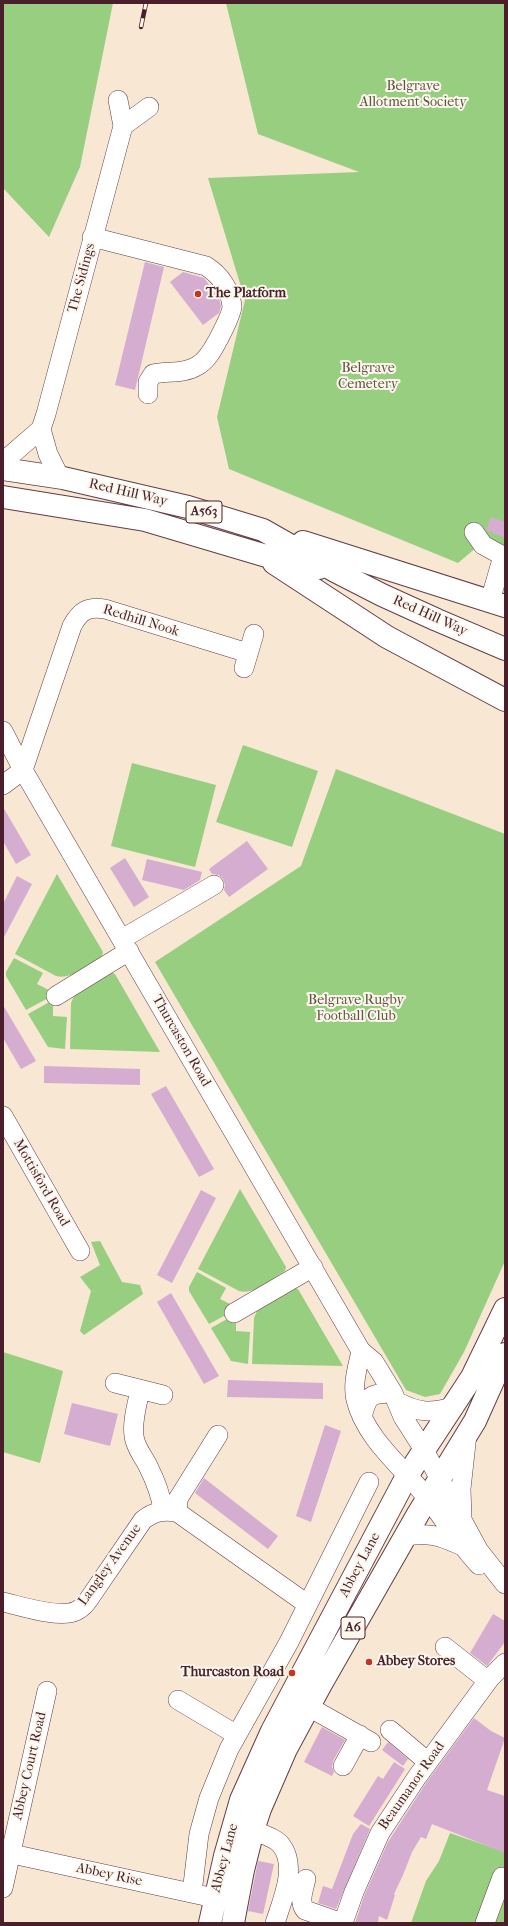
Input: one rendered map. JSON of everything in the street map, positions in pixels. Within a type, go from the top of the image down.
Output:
[{"type":"main road","name":"Red Hill Way","points":[[3,469],[60,478],[188,507],[263,530],[335,571],[437,620],[505,649]]},
{"type":"main road","name":"Red Hill Way","points":[[3,497],[145,520],[290,563],[335,571]]},
{"type":"main road","points":[[263,530],[498,603]]},
{"type":"main road","points":[[256,552],[387,637],[505,700]]},
{"type":"main road","name":"Abbey Lane","points":[[213,1910],[241,1800],[272,1731],[408,1476],[472,1377],[505,1309]]},
{"type":"main road","name":"Abbey Lane","points":[[234,1919],[243,1870],[253,1830],[260,1809],[286,1749],[405,1536],[475,1420],[505,1354]]},
{"type":"main road","points":[[213,1910],[234,1919]]},
{"type":"street","name":"The Sidings","points":[[41,429],[123,126],[118,100]]},
{"type":"street","points":[[123,126],[149,107]]},
{"type":"street","points":[[92,237],[206,266],[218,274],[226,286],[232,307],[224,328],[211,352],[199,365],[188,371],[152,374],[148,382],[148,394]]},
{"type":"street","points":[[3,462],[41,429],[48,454],[60,478]]},
{"type":"street","points":[[474,532],[483,544],[503,556],[498,603]]},
{"type":"street","name":"Redhill Nook","points":[[24,770],[72,626],[82,610],[94,607],[105,609],[246,660],[254,634]]},
{"type":"street","name":"Thurcaston Road","points":[[3,731],[125,945],[361,1351],[374,1362],[396,1397],[404,1417],[424,1450],[479,1551],[505,1584]]},
{"type":"street","points":[[3,785],[24,770]]},
{"type":"street","points":[[56,996],[125,945],[214,886]]},
{"type":"street","name":"Mottisford Road","points":[[3,1116],[80,1251]]},
{"type":"street","points":[[234,1313],[313,1267]]},
{"type":"street","name":"Thurcaston Road","points":[[361,1351],[355,1388],[356,1398],[362,1417],[374,1434],[428,1499],[460,1545],[483,1570],[505,1584]]},
{"type":"street","points":[[115,1382],[163,1395]]},
{"type":"street","points":[[140,1390],[134,1425],[134,1437],[137,1447],[156,1484],[161,1499],[170,1511],[307,1604]]},
{"type":"street","points":[[362,1417],[366,1401],[375,1393],[396,1397],[412,1408],[425,1412],[454,1407]]},
{"type":"street","name":"Thurcaston Road","points":[[462,1520],[461,1489],[467,1433]]},
{"type":"street","points":[[170,1511],[218,1435]]},
{"type":"street","points":[[192,1893],[199,1834],[209,1798],[229,1750],[289,1642],[369,1482]]},
{"type":"street","name":"Langley Avenue","points":[[3,1602],[54,1613],[65,1614],[76,1612],[91,1596],[143,1520],[153,1513],[170,1511]]},
{"type":"street","name":"Thurcaston Road","points":[[405,1536],[427,1533],[460,1545]]},
{"type":"street","points":[[445,1648],[488,1681]]},
{"type":"street","name":"Beaumanor Road","points":[[343,1923],[354,1892],[380,1832],[428,1762],[488,1681],[505,1663]]},
{"type":"street","name":"Abbey Court Road","points":[[3,1888],[7,1852],[47,1691]]},
{"type":"street","points":[[178,1700],[237,1734]]},
{"type":"street","points":[[309,1707],[366,1738],[343,1766]]},
{"type":"street","points":[[390,1730],[428,1762]]},
{"type":"street","points":[[253,1830],[280,1844],[285,1853],[289,1870],[275,1923]]},
{"type":"street","name":"Abbey Rise","points":[[7,1852],[192,1893],[213,1910]]},
{"type":"street","points":[[485,1923],[502,1877]]},
{"type":"street","points":[[306,1879],[301,1905],[305,1910],[343,1923]]},
{"type":"green space","points":[[3,3],[113,3],[80,167],[49,237],[3,188]]},
{"type":"green space","name":"Belgrave Cemetery","points":[[226,3],[505,3],[505,567],[484,541],[458,563],[229,469],[217,417],[245,300],[208,178],[359,172],[258,134]]},
{"type":"green space","points":[[243,745],[318,771],[292,847],[216,822]]},
{"type":"green space","points":[[132,763],[216,785],[195,867],[111,846]]},
{"type":"green space","name":"Belgrave Rugby Football Club","points":[[336,769],[505,834],[505,1261],[464,1352],[440,1394],[425,1397],[406,1390],[155,962],[301,866]]},
{"type":"green space","points":[[57,874],[103,952],[102,956],[80,971],[62,977],[56,976],[15,954]]},
{"type":"green space","points":[[14,958],[43,973],[37,984],[49,990],[52,996],[26,1010],[6,976],[6,972]]},
{"type":"green space","points":[[110,972],[115,974],[160,1052],[70,1049],[71,1003],[74,996]]},
{"type":"green space","points":[[53,1000],[53,1016],[67,1017],[65,1049],[48,1047],[28,1014]]},
{"type":"green space","points":[[240,1189],[286,1267],[285,1271],[263,1286],[245,1292],[239,1291],[198,1269]]},
{"type":"green space","points":[[100,1241],[122,1282],[140,1285],[143,1294],[84,1335],[80,1331],[91,1291],[80,1277],[100,1265],[91,1242]]},
{"type":"green space","points":[[197,1272],[226,1288],[220,1299],[232,1305],[235,1310],[209,1324],[189,1291],[189,1287]]},
{"type":"green space","points":[[293,1287],[298,1289],[343,1366],[252,1364],[254,1318],[257,1311]]},
{"type":"green space","points":[[236,1314],[236,1331],[250,1332],[248,1364],[231,1361],[211,1328]]},
{"type":"green space","points":[[3,1352],[63,1371],[40,1463],[3,1452]]},
{"type":"green space","points":[[450,1833],[505,1852],[505,1923],[411,1923],[426,1881],[439,1861]]},
{"type":"building","points":[[145,262],[164,267],[135,390],[115,385]]},
{"type":"building","name":"The Platform","points":[[183,272],[204,278],[219,298],[221,306],[219,313],[203,325],[170,282]]},
{"type":"building","points":[[491,517],[505,522],[505,538],[486,530]]},
{"type":"building","points":[[3,807],[31,855],[16,864],[3,841]]},
{"type":"building","points":[[247,841],[268,869],[229,897],[224,890],[225,885],[223,879],[219,875],[212,874],[209,869]]},
{"type":"building","points":[[125,858],[149,897],[134,907],[110,868]]},
{"type":"building","points":[[147,859],[202,872],[200,880],[184,890],[142,880]]},
{"type":"building","points":[[17,876],[32,884],[3,939],[3,904]]},
{"type":"building","points":[[3,1005],[36,1061],[21,1069],[3,1038]]},
{"type":"building","points":[[44,1066],[140,1069],[140,1085],[44,1083]]},
{"type":"building","points":[[166,1086],[214,1169],[199,1177],[151,1094]]},
{"type":"building","points":[[201,1190],[216,1198],[172,1283],[157,1275]]},
{"type":"building","points":[[171,1293],[219,1376],[204,1384],[157,1302]]},
{"type":"building","points":[[228,1380],[323,1383],[323,1399],[227,1397]]},
{"type":"building","points":[[72,1403],[118,1414],[110,1446],[64,1434]]},
{"type":"building","points":[[325,1425],[341,1431],[311,1522],[296,1516]]},
{"type":"building","points":[[204,1478],[278,1536],[268,1549],[195,1493]]},
{"type":"building","points":[[493,1614],[505,1621],[505,1642],[487,1666],[470,1653]]},
{"type":"building","points":[[474,1718],[491,1731],[505,1738],[487,1790],[505,1796],[505,1853],[432,1824],[426,1839],[421,1837],[412,1852],[394,1894],[395,1895],[387,1920],[379,1916],[378,1923],[355,1923],[364,1896],[388,1842],[426,1783]]},
{"type":"building","points":[[322,1727],[345,1740],[333,1761],[332,1767],[334,1772],[332,1776],[304,1762]]},
{"type":"building","points":[[388,1742],[408,1759],[403,1766],[382,1750]]},
{"type":"building","points":[[394,1762],[405,1769],[369,1826],[353,1816],[378,1776],[383,1779]]},
{"type":"building","points":[[361,1824],[370,1829],[336,1909],[318,1903],[323,1886],[332,1889],[353,1834]]},
{"type":"building","points":[[258,1861],[274,1864],[263,1914],[248,1911]]},
{"type":"railway","points":[[141,27],[146,3]]},
{"type":"place","name":"The Platform","points":[[198,294]]},
{"type":"place","name":"Abbey Stores","points":[[369,1662]]},
{"type":"place","name":"Thurcaston Road","points":[[292,1673]]},
{"type":"park label","name":"Belgrave Allotment Society","points":[[413,96]]}]
